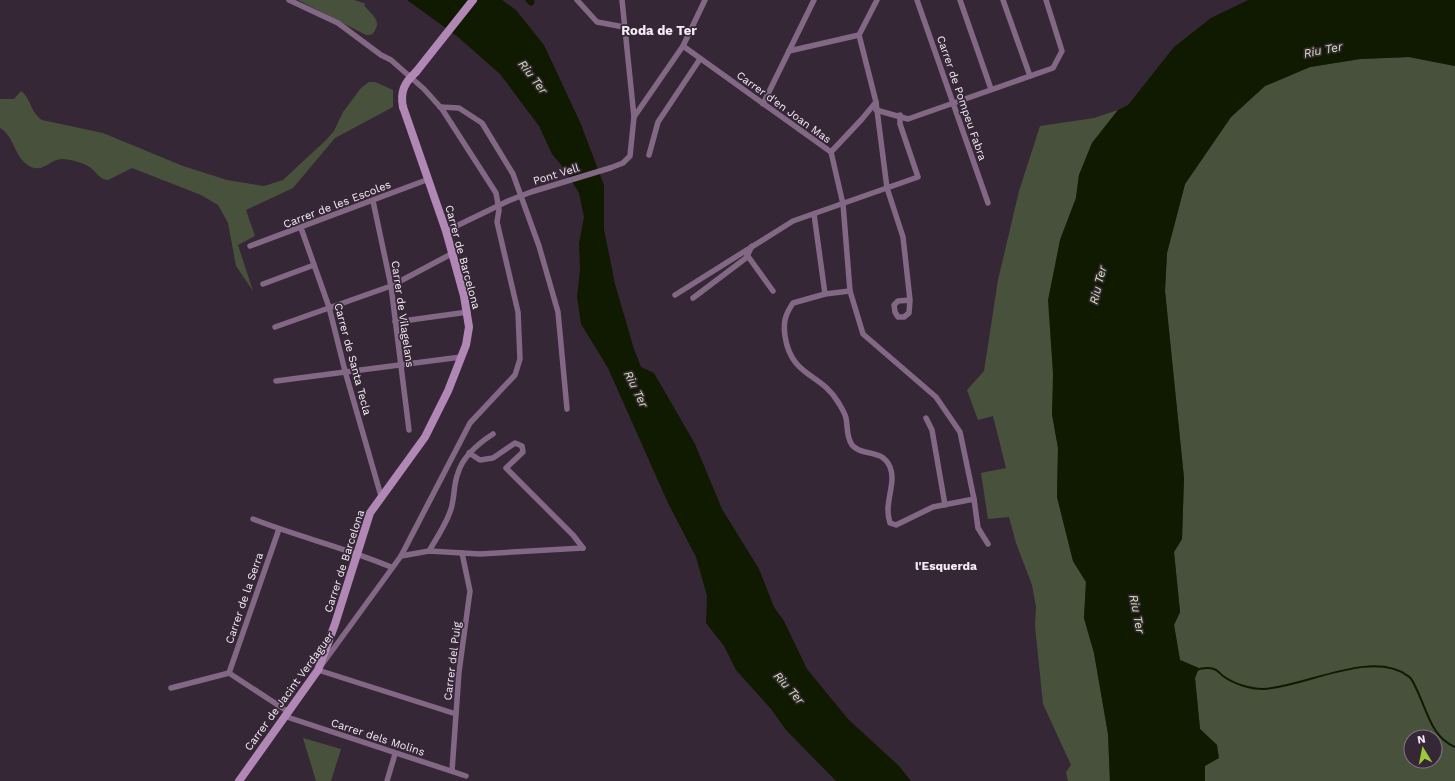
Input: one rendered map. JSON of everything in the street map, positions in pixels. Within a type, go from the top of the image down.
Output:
[{"type":"street","points":[[289,0],[338,23],[381,55],[391,60],[424,89],[440,107],[496,194],[498,205]]},
{"type":"street","name":"Carrer de Barcelona","points":[[318,670],[336,624],[370,513],[425,437],[448,391],[467,339],[469,326],[468,312],[453,253],[401,99],[404,84],[416,72],[473,0]]},
{"type":"street","points":[[578,0],[597,22],[624,27]]},
{"type":"street","points":[[622,0],[634,116]]},
{"type":"street","points":[[634,116],[683,46],[705,0]]},
{"type":"street","points":[[764,104],[814,0]]},
{"type":"street","points":[[877,0],[859,35],[876,102],[888,188],[903,236],[910,300]]},
{"type":"street","name":"Carrer de Pompeu Fabra","points":[[917,0],[988,203]]},
{"type":"street","points":[[960,0],[991,89]]},
{"type":"street","points":[[1003,0],[1030,76]]},
{"type":"street","points":[[876,110],[900,115],[908,119],[1053,68],[1062,51],[1046,0]]},
{"type":"street","points":[[789,51],[859,35]]},
{"type":"street","name":"Carrer d'en Joan Mas","points":[[683,46],[831,152],[843,204],[850,291],[863,334],[936,397],[960,432],[974,499],[978,528],[988,544]]},
{"type":"street","points":[[649,155],[658,122],[700,58]]},
{"type":"street","points":[[831,152],[876,102]]},
{"type":"street","points":[[440,107],[460,108],[482,123],[513,174],[539,246],[558,312],[567,409]]},
{"type":"street","points":[[674,295],[793,221],[918,177],[900,124],[900,115]]},
{"type":"street","name":"Pont Vell","points":[[446,231],[498,205],[530,192],[624,163],[630,156],[634,116]]},
{"type":"street","name":"Carrer de les Escoles","points":[[250,246],[429,179]]},
{"type":"street","name":"Carrer de Vilagelans","points":[[373,201],[391,286],[409,430]]},
{"type":"street","name":"Carrer de Jacint Verdaguer","points":[[239,781],[285,713],[318,670],[391,567],[401,556],[470,424],[516,375],[520,358],[518,312],[497,222],[498,205]]},
{"type":"street","points":[[814,214],[825,294]]},
{"type":"street","name":"Carrer de Santa Tecla","points":[[301,228],[329,307],[345,371],[382,496]]},
{"type":"street","points":[[694,298],[747,255],[752,246]]},
{"type":"street","points":[[275,327],[391,286],[453,253]]},
{"type":"street","points":[[747,255],[773,291]]},
{"type":"street","points":[[263,284],[314,265]]},
{"type":"street","points":[[850,291],[825,294],[793,303],[783,322],[787,350],[792,360],[802,371],[831,391],[846,418],[847,431],[853,445],[859,450],[879,455],[890,467],[892,476],[887,509],[890,523],[896,525],[933,507],[974,499]]},
{"type":"street","points":[[395,322],[468,312]]},
{"type":"street","points":[[276,381],[461,357]]},
{"type":"street","points":[[926,418],[932,430],[945,505]]},
{"type":"street","points":[[429,551],[450,513],[455,497],[458,473],[469,453],[493,434]]},
{"type":"street","points":[[401,556],[429,551],[480,554],[583,548],[573,535],[506,468],[523,452],[522,446],[515,443],[492,458],[480,460],[469,453]]},
{"type":"street","points":[[253,519],[279,529],[359,553],[391,567]]},
{"type":"street","name":"Carrer de la Serra","points":[[229,673],[279,529]]},
{"type":"street","name":"Carrer del Puig","points":[[452,771],[459,672],[470,591],[462,553]]},
{"type":"street","points":[[318,670],[456,714]]},
{"type":"street","points":[[171,688],[229,673],[285,713]]},
{"type":"street","name":"Carrer dels Molins","points":[[285,713],[395,754],[466,776]]},
{"type":"street","points":[[387,781],[395,754]]},
{"type":"shaded area","points":[[298,0],[354,0],[366,4],[364,5],[375,17],[377,24],[376,28],[372,34],[366,35]]},
{"type":"shaded area","points":[[1409,57],[1455,66],[1455,781],[1205,781],[1205,766],[1217,745],[1200,729],[1195,678],[1198,668],[1180,660],[1174,625],[1180,612],[1174,552],[1182,539],[1184,478],[1165,291],[1167,253],[1185,184],[1231,117],[1265,86],[1310,67],[1360,59]]},
{"type":"shaded area","points":[[369,82],[375,82],[393,90],[393,107],[335,138],[293,188],[246,210],[255,236],[238,245],[253,291],[236,266],[228,223],[218,205],[201,195],[132,168],[108,180],[100,177],[88,166],[69,160],[57,160],[40,168],[31,167],[21,159],[8,135],[0,128],[0,99],[14,99],[21,91],[27,97],[35,113],[42,120],[103,133],[183,166],[227,180],[264,186],[283,180],[326,140],[334,131],[343,112],[361,88]]},
{"type":"shaded area","points":[[1118,110],[1092,143],[1079,175],[1076,198],[1060,240],[1052,414],[1058,448],[1057,497],[1073,561],[1086,582],[1084,618],[1094,653],[1108,734],[1110,781],[1068,781],[1066,772],[1071,765],[1043,704],[1035,626],[1036,607],[1032,585],[1016,543],[1009,517],[988,519],[981,473],[1006,468],[993,416],[978,420],[967,390],[984,371],[998,280],[1019,191],[1040,126],[1094,118]]},
{"type":"shaded area","points":[[303,738],[341,749],[331,781],[316,781]]},
{"type":"water","name":"Riu Ter","points":[[407,0],[502,0],[516,10],[544,45],[580,122],[604,185],[604,229],[615,284],[634,349],[641,367],[654,373],[695,444],[722,509],[759,569],[774,607],[784,621],[807,669],[848,719],[899,766],[911,781],[836,781],[786,730],[771,709],[736,670],[724,646],[706,623],[707,596],[696,557],[668,503],[608,368],[581,324],[577,297],[580,270],[579,243],[584,217],[579,193],[562,166],[552,154],[539,126],[500,74],[458,37]]},
{"type":"water","name":"Riu Ter","points":[[1248,0],[1455,0],[1455,66],[1409,57],[1360,59],[1310,67],[1265,86],[1231,117],[1185,184],[1167,253],[1165,291],[1184,478],[1182,539],[1174,552],[1180,612],[1174,625],[1180,660],[1199,668],[1195,678],[1200,729],[1217,745],[1219,758],[1205,766],[1205,781],[1110,781],[1108,734],[1094,653],[1084,618],[1086,582],[1073,561],[1057,497],[1058,448],[1052,414],[1053,374],[1048,300],[1060,240],[1076,198],[1079,175],[1092,143],[1118,110],[1128,105],[1174,47],[1211,18]]},
{"type":"waterway","points":[[1196,670],[1205,668],[1214,669],[1227,679],[1237,684],[1263,689],[1280,687],[1357,668],[1376,666],[1393,669],[1411,678],[1435,730],[1440,737],[1455,747]]},
{"type":"district","name":"Roda de Ter","points":[[659,30]]},
{"type":"district","name":"l'Esquerda","points":[[946,566]]}]
